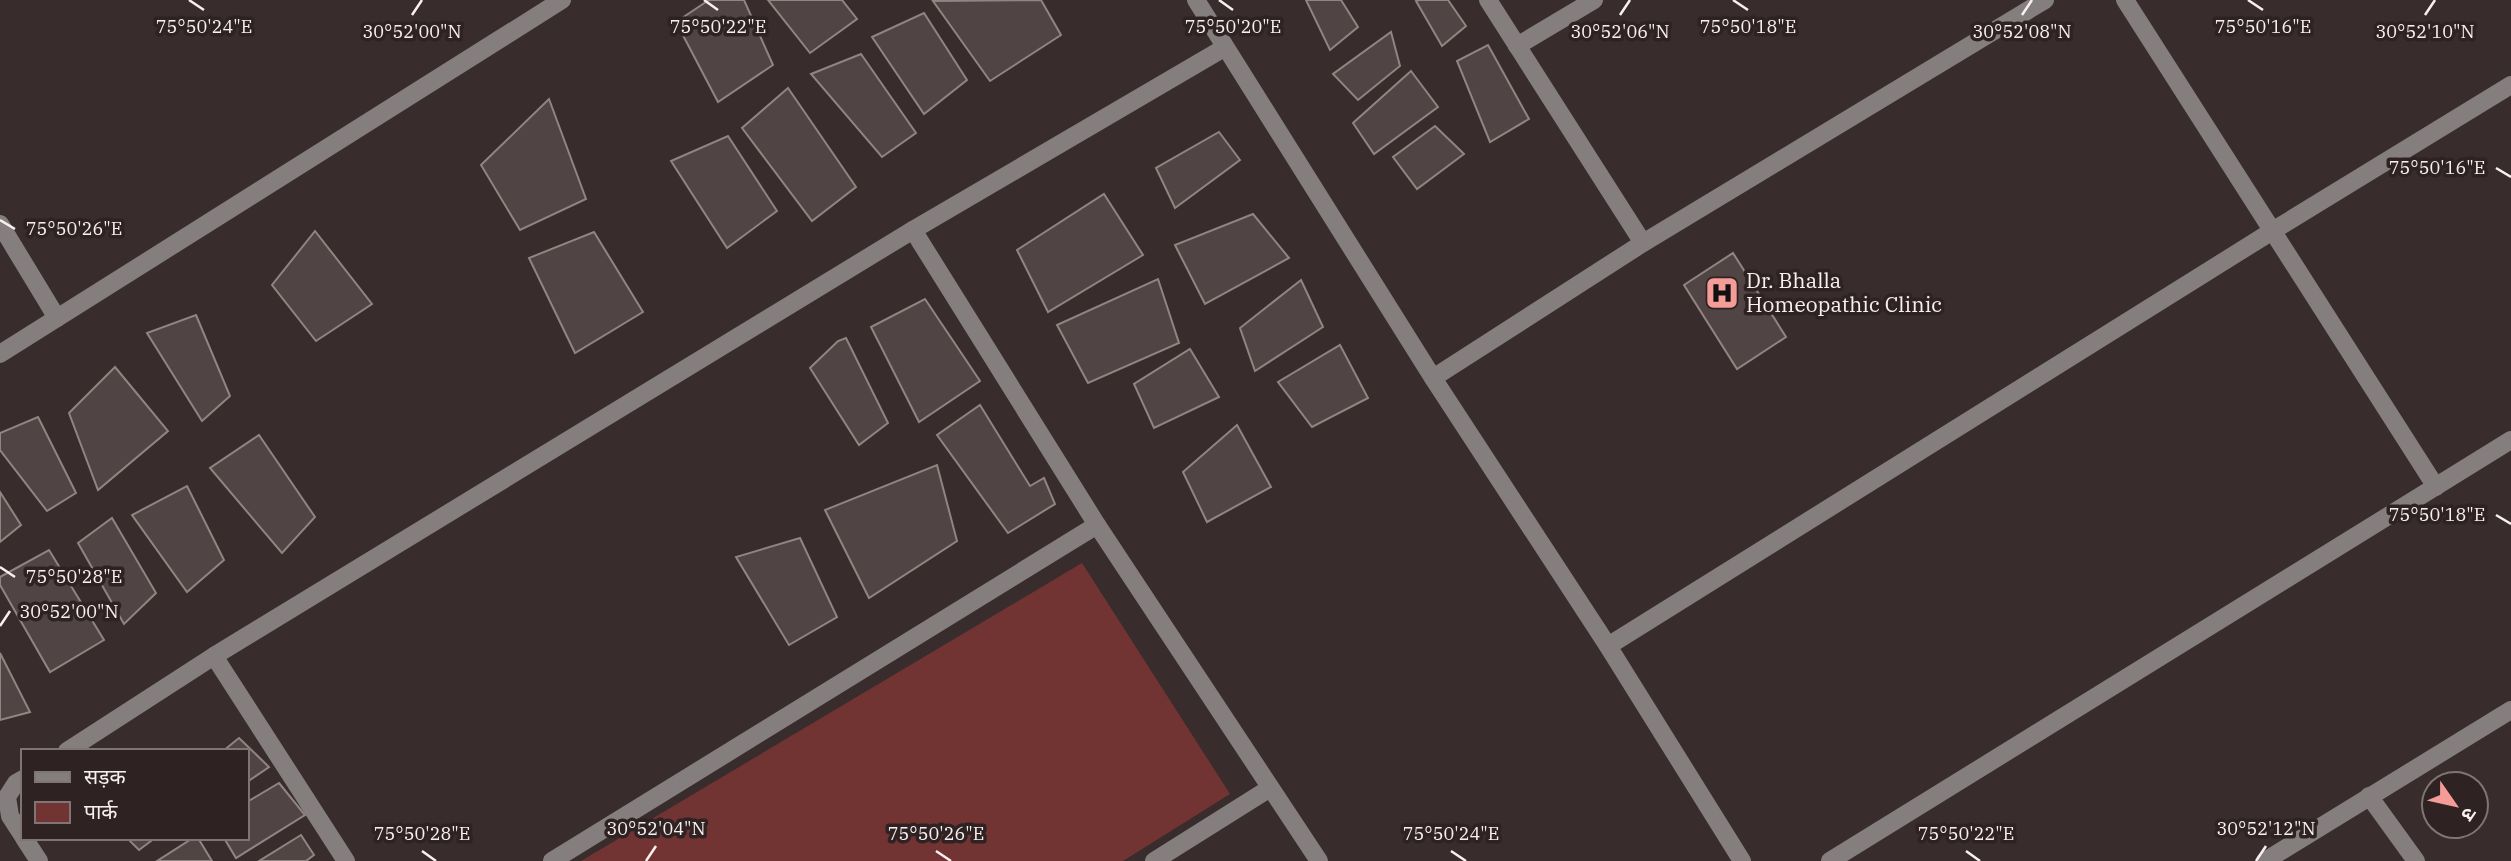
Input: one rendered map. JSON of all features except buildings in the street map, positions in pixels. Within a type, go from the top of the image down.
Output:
[{"type":"street","points":[[0,354],[562,0]]},
{"type":"street","points":[[1196,0],[1433,378],[1608,646],[1742,861]]},
{"type":"street","points":[[1488,0],[1643,243]]},
{"type":"street","points":[[1517,46],[1594,0]]},
{"type":"street","points":[[1433,378],[1643,243],[2045,0]]},
{"type":"street","points":[[2125,0],[2436,487]]},
{"type":"street","points":[[70,749],[214,656],[912,230],[1224,48]]},
{"type":"street","points":[[1608,646],[2511,85]]},
{"type":"street","points":[[0,224],[57,318]]},
{"type":"street","points":[[912,230],[1097,525],[1319,861]]},
{"type":"street","points":[[1829,861],[2511,440]]},
{"type":"street","points":[[552,861],[1097,525]]},
{"type":"street","points":[[214,656],[346,861]]},
{"type":"street","points":[[2265,861],[2511,710]]},
{"type":"street","points":[[21,780],[16,783],[8,797],[10,816],[21,832]]},
{"type":"street","points":[[1154,861],[1270,788]]},
{"type":"street","points":[[2370,796],[2416,861]]},
{"type":"street","points":[[26,840],[39,861]]},
{"type":"green space","points":[[1082,563],[1230,794],[1123,861],[581,861]]},
{"type":"place","name":"Dr. Bhalla Homeopathic Clinic","points":[[1722,293]]}]
